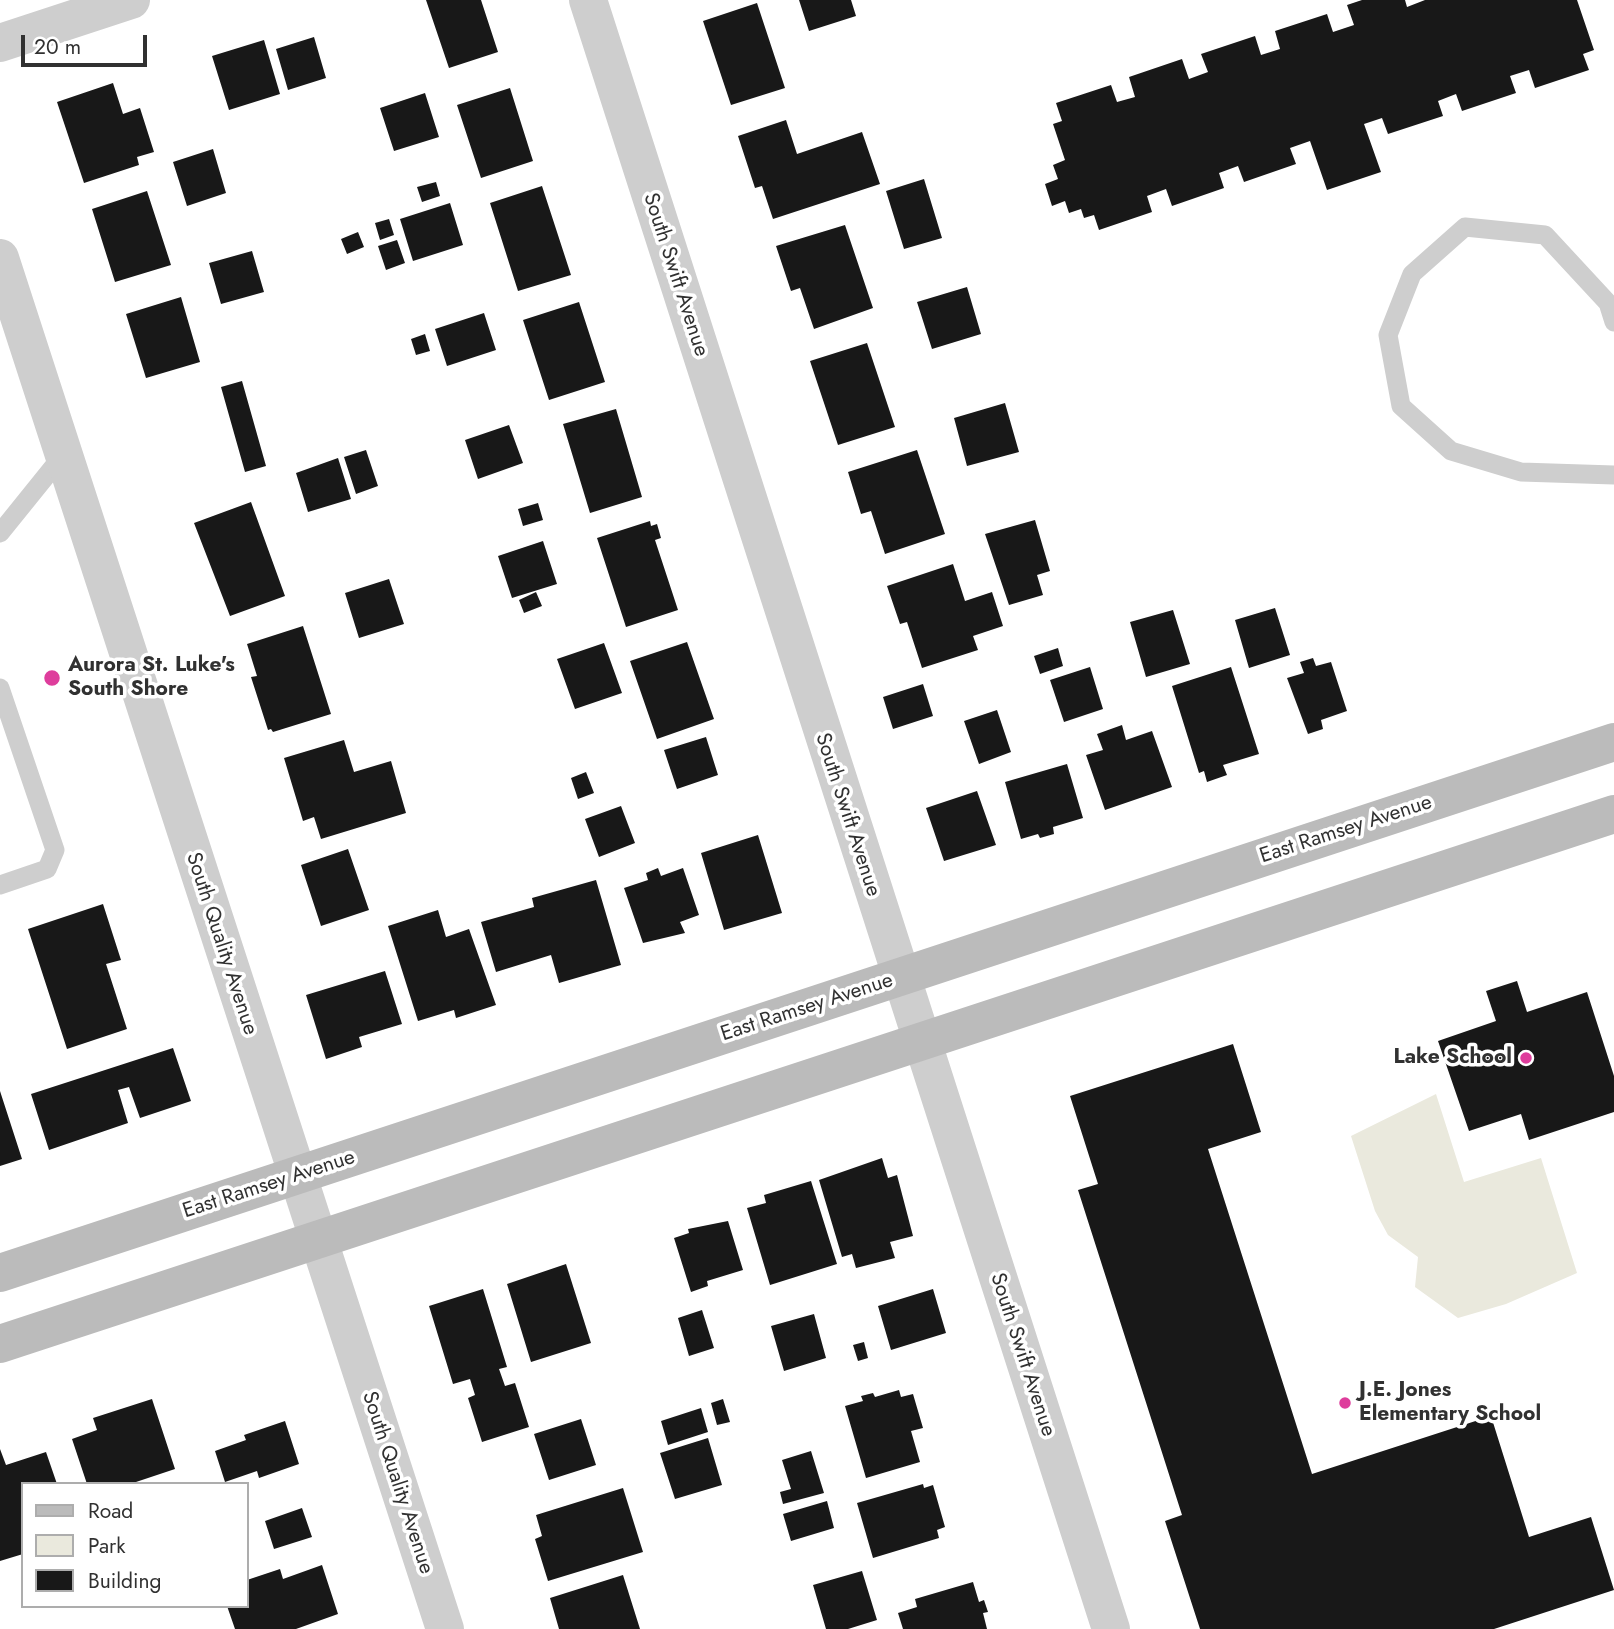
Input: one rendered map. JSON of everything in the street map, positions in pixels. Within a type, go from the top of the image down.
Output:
[{"type":"street","points":[[0,43],[131,0]]},
{"type":"street","name":"South Swift Avenue","points":[[588,0],[899,977],[1111,1629]]},
{"type":"street","name":"South Quality Avenue","points":[[0,258],[296,1177],[445,1629]]},
{"type":"street","name":"East Ramsey Avenue","points":[[0,1273],[1614,742]]},
{"type":"street","points":[[0,1344],[1614,814]]},
{"type":"lane","points":[[1614,322],[1608,303],[1545,235],[1465,227],[1412,274],[1388,335],[1401,406],[1451,451],[1521,472],[1614,475]]},
{"type":"lane","points":[[0,533],[63,455]]},
{"type":"lane","points":[[0,688],[55,850],[47,869],[0,884]]},
{"type":"green space","points":[[1436,1094],[1464,1182],[1541,1158],[1577,1273],[1506,1304],[1458,1318],[1415,1287],[1418,1257],[1388,1235],[1375,1211],[1351,1136]]},
{"type":"building","points":[[426,0],[481,0],[498,52],[449,68]]},
{"type":"building","points":[[799,0],[851,0],[856,16],[809,31]]},
{"type":"building","points":[[1362,0],[1405,0],[1407,7],[1425,0],[1577,0],[1594,50],[1583,54],[1589,70],[1535,88],[1529,70],[1510,76],[1516,93],[1462,111],[1456,94],[1438,101],[1443,116],[1388,134],[1382,118],[1364,124],[1381,172],[1327,190],[1310,141],[1290,148],[1296,164],[1244,182],[1238,166],[1219,173],[1224,188],[1172,206],[1166,189],[1147,196],[1152,212],[1099,230],[1094,215],[1084,218],[1081,209],[1069,213],[1065,201],[1052,206],[1045,184],[1058,179],[1053,165],[1065,160],[1053,124],[1062,121],[1056,103],[1111,85],[1117,102],[1135,97],[1129,77],[1182,59],[1189,79],[1208,72],[1201,54],[1255,36],[1261,55],[1280,49],[1275,31],[1327,14],[1333,32],[1354,25],[1347,5]]},
{"type":"building","points":[[757,3],[785,88],[731,105],[703,21]]},
{"type":"building","points":[[314,37],[326,78],[288,90],[276,49]]},
{"type":"building","points":[[264,40],[280,94],[229,110],[212,56]]},
{"type":"building","points":[[113,83],[123,114],[140,108],[154,152],[137,157],[139,165],[84,183],[57,102]]},
{"type":"building","points":[[510,88],[533,161],[481,178],[457,105]]},
{"type":"building","points":[[425,93],[439,137],[394,151],[380,108]]},
{"type":"building","points":[[786,120],[797,154],[862,132],[880,184],[773,219],[762,186],[755,188],[738,136]]},
{"type":"building","points":[[213,149],[226,193],[187,206],[173,162]]},
{"type":"building","points":[[924,179],[942,238],[904,249],[886,191]]},
{"type":"building","points":[[436,182],[440,196],[422,202],[417,187]]},
{"type":"building","points":[[542,186],[571,275],[518,291],[490,203]]},
{"type":"building","points":[[147,191],[171,265],[115,282],[92,209]]},
{"type":"building","points":[[450,203],[463,245],[413,261],[400,219]]},
{"type":"building","points":[[389,219],[394,235],[380,240],[375,223]]},
{"type":"building","points":[[845,225],[873,308],[814,329],[800,288],[791,291],[776,246]]},
{"type":"building","points":[[358,232],[364,247],[347,254],[341,239]]},
{"type":"building","points":[[397,240],[405,263],[386,270],[378,246]]},
{"type":"building","points":[[252,251],[264,292],[221,304],[209,263]]},
{"type":"building","points":[[967,287],[981,334],[932,349],[917,302]]},
{"type":"building","points":[[181,297],[200,362],[146,378],[126,314]]},
{"type":"building","points":[[579,302],[605,382],[549,400],[523,320]]},
{"type":"building","points":[[484,313],[496,350],[447,366],[435,329]]},
{"type":"building","points":[[425,334],[430,351],[416,355],[411,339]]},
{"type":"building","points":[[867,343],[895,427],[838,445],[810,361]]},
{"type":"building","points":[[242,381],[266,466],[245,472],[221,387]]},
{"type":"building","points":[[1005,403],[1019,452],[967,466],[954,418]]},
{"type":"building","points":[[616,409],[642,497],[590,513],[563,424]]},
{"type":"building","points":[[509,425],[523,463],[478,479],[465,440]]},
{"type":"building","points":[[366,450],[378,486],[356,494],[344,457]]},
{"type":"building","points":[[917,450],[945,534],[885,554],[871,511],[861,514],[848,472]]},
{"type":"building","points":[[338,458],[351,499],[308,512],[296,473]]},
{"type":"building","points":[[251,502],[285,596],[230,616],[194,523]]},
{"type":"building","points":[[538,503],[543,520],[523,526],[518,509]]},
{"type":"building","points":[[1035,520],[1050,571],[1037,575],[1043,595],[1009,605],[985,534]]},
{"type":"building","points":[[650,521],[651,526],[657,524],[661,538],[655,540],[678,610],[626,627],[597,538]]},
{"type":"building","points":[[543,541],[557,584],[512,598],[498,556]]},
{"type":"building","points":[[953,564],[965,601],[992,592],[1003,626],[973,636],[978,650],[922,668],[907,622],[900,624],[887,586]]},
{"type":"building","points":[[389,579],[404,624],[359,638],[345,593]]},
{"type":"building","points":[[536,592],[542,606],[524,613],[519,600]]},
{"type":"building","points":[[1275,608],[1290,655],[1249,668],[1235,620]]},
{"type":"building","points":[[1173,610],[1190,664],[1146,677],[1130,622]]},
{"type":"building","points":[[303,626],[331,714],[273,732],[268,730],[251,677],[257,676],[247,644]]},
{"type":"building","points":[[687,642],[714,719],[657,739],[630,661]]},
{"type":"building","points":[[604,643],[622,693],[575,709],[557,659]]},
{"type":"building","points":[[1058,648],[1063,666],[1040,674],[1034,656]]},
{"type":"building","points":[[1313,658],[1316,666],[1331,662],[1347,711],[1321,720],[1323,729],[1308,734],[1287,678],[1304,673],[1300,662]]},
{"type":"building","points":[[1090,667],[1103,709],[1064,722],[1050,680]]},
{"type":"building","points":[[1231,667],[1259,754],[1223,765],[1227,775],[1207,782],[1204,771],[1199,773],[1172,686]]},
{"type":"building","points":[[923,684],[933,716],[893,729],[883,697]]},
{"type":"building","points":[[997,710],[1011,752],[979,764],[964,721]]},
{"type":"building","points":[[1122,725],[1126,740],[1152,731],[1172,787],[1105,810],[1086,755],[1103,750],[1097,734]]},
{"type":"building","points":[[706,737],[718,775],[677,789],[664,750]]},
{"type":"building","points":[[344,740],[354,772],[391,761],[406,813],[321,839],[314,817],[303,821],[284,758]]},
{"type":"building","points":[[1067,764],[1083,818],[1053,827],[1054,834],[1040,838],[1038,834],[1021,839],[1005,782]]},
{"type":"building","points":[[586,772],[594,793],[578,799],[571,778]]},
{"type":"building","points":[[977,791],[996,845],[944,861],[926,808]]},
{"type":"building","points":[[621,806],[635,843],[599,857],[585,819]]},
{"type":"building","points":[[758,835],[782,913],[724,930],[701,853]]},
{"type":"building","points":[[348,849],[369,910],[321,926],[301,865]]},
{"type":"building","points":[[658,868],[661,876],[683,868],[699,915],[680,922],[685,933],[643,943],[624,888],[648,880],[646,873]]},
{"type":"building","points":[[596,880],[621,965],[559,983],[551,955],[496,972],[481,922],[534,907],[532,898]]},
{"type":"building","points":[[103,904],[121,960],[106,964],[127,1029],[67,1049],[28,929]]},
{"type":"building","points":[[438,910],[446,937],[469,929],[496,1005],[456,1018],[454,1010],[418,1021],[388,926]]},
{"type":"building","points":[[385,971],[402,1024],[359,1037],[362,1047],[326,1059],[306,995]]},
{"type":"building","name":"Lake School","points":[[1517,981],[1527,1012],[1587,992],[1614,1076],[1614,1112],[1529,1140],[1521,1114],[1469,1131],[1438,1041],[1496,1021],[1486,991]]},
{"type":"building","points":[[1233,1044],[1261,1132],[1208,1149],[1312,1474],[1491,1416],[1529,1537],[1591,1517],[1614,1590],[1494,1629],[1200,1629],[1165,1521],[1182,1515],[1078,1190],[1098,1184],[1070,1096]]},
{"type":"building","points":[[173,1048],[191,1101],[140,1118],[129,1087],[118,1090],[128,1123],[49,1150],[31,1094]]},
{"type":"building","points":[[0,1091],[22,1159],[0,1166]]},
{"type":"building","points":[[882,1158],[888,1178],[897,1175],[913,1236],[890,1242],[895,1258],[856,1268],[852,1254],[842,1257],[819,1180]]},
{"type":"building","points":[[811,1181],[837,1264],[770,1285],[747,1208],[766,1203],[764,1195]]},
{"type":"building","points":[[728,1221],[743,1270],[707,1281],[708,1286],[691,1292],[674,1238],[689,1233],[688,1229]]},
{"type":"building","points":[[566,1264],[591,1343],[531,1362],[507,1284]]},
{"type":"building","points":[[483,1289],[507,1367],[499,1369],[505,1386],[515,1383],[529,1427],[482,1442],[468,1398],[475,1395],[470,1379],[453,1384],[429,1306]]},
{"type":"building","points":[[933,1289],[946,1333],[891,1350],[878,1306]]},
{"type":"building","points":[[702,1310],[714,1348],[689,1356],[678,1318]]},
{"type":"building","points":[[814,1314],[826,1358],[784,1371],[771,1326]]},
{"type":"building","points":[[864,1342],[868,1358],[858,1361],[853,1345]]},
{"type":"building","points":[[899,1390],[901,1397],[913,1394],[923,1428],[911,1431],[920,1462],[866,1478],[845,1406],[863,1401],[861,1396],[873,1393],[875,1397]]},
{"type":"building","points":[[152,1399],[175,1469],[136,1482],[86,1482],[72,1439],[97,1430],[93,1418]]},
{"type":"building","points":[[723,1399],[730,1422],[717,1425],[711,1403]]},
{"type":"building","points":[[701,1408],[708,1432],[668,1445],[661,1421]]},
{"type":"building","points":[[581,1419],[596,1465],[549,1480],[534,1434]]},
{"type":"building","points":[[285,1421],[299,1464],[259,1478],[257,1471],[225,1482],[215,1451],[246,1440],[244,1435]]},
{"type":"building","points":[[708,1438],[722,1485],[675,1499],[660,1453]]},
{"type":"building","points":[[0,1449],[6,1465],[46,1452],[56,1482],[21,1482],[21,1555],[0,1561]]},
{"type":"building","points":[[811,1451],[824,1493],[783,1504],[780,1492],[791,1489],[782,1460]]},
{"type":"building","points":[[923,1484],[924,1488],[933,1485],[945,1527],[937,1530],[939,1538],[873,1558],[857,1503]]},
{"type":"building","points":[[623,1488],[643,1552],[548,1581],[535,1539],[542,1536],[536,1515]]},
{"type":"building","points":[[827,1501],[834,1528],[791,1541],[783,1514]]},
{"type":"building","points":[[302,1508],[312,1537],[274,1549],[265,1521]]},
{"type":"building","points":[[322,1565],[338,1614],[296,1629],[235,1629],[228,1608],[248,1608],[248,1580],[280,1569],[283,1579]]},
{"type":"building","points":[[862,1571],[877,1620],[848,1629],[826,1629],[813,1585]]},
{"type":"building","points":[[623,1575],[640,1629],[559,1629],[550,1598]]},
{"type":"building","points":[[973,1582],[979,1602],[984,1600],[988,1612],[983,1613],[987,1629],[903,1629],[898,1613],[917,1607],[915,1599]]},
{"type":"place","name":"Aurora St. Luke's South Shore","points":[[52,678]]},
{"type":"place","name":"Lake School","points":[[1526,1058]]},
{"type":"place","name":"J.E. Jones Elementary School","points":[[1345,1403]]}]
